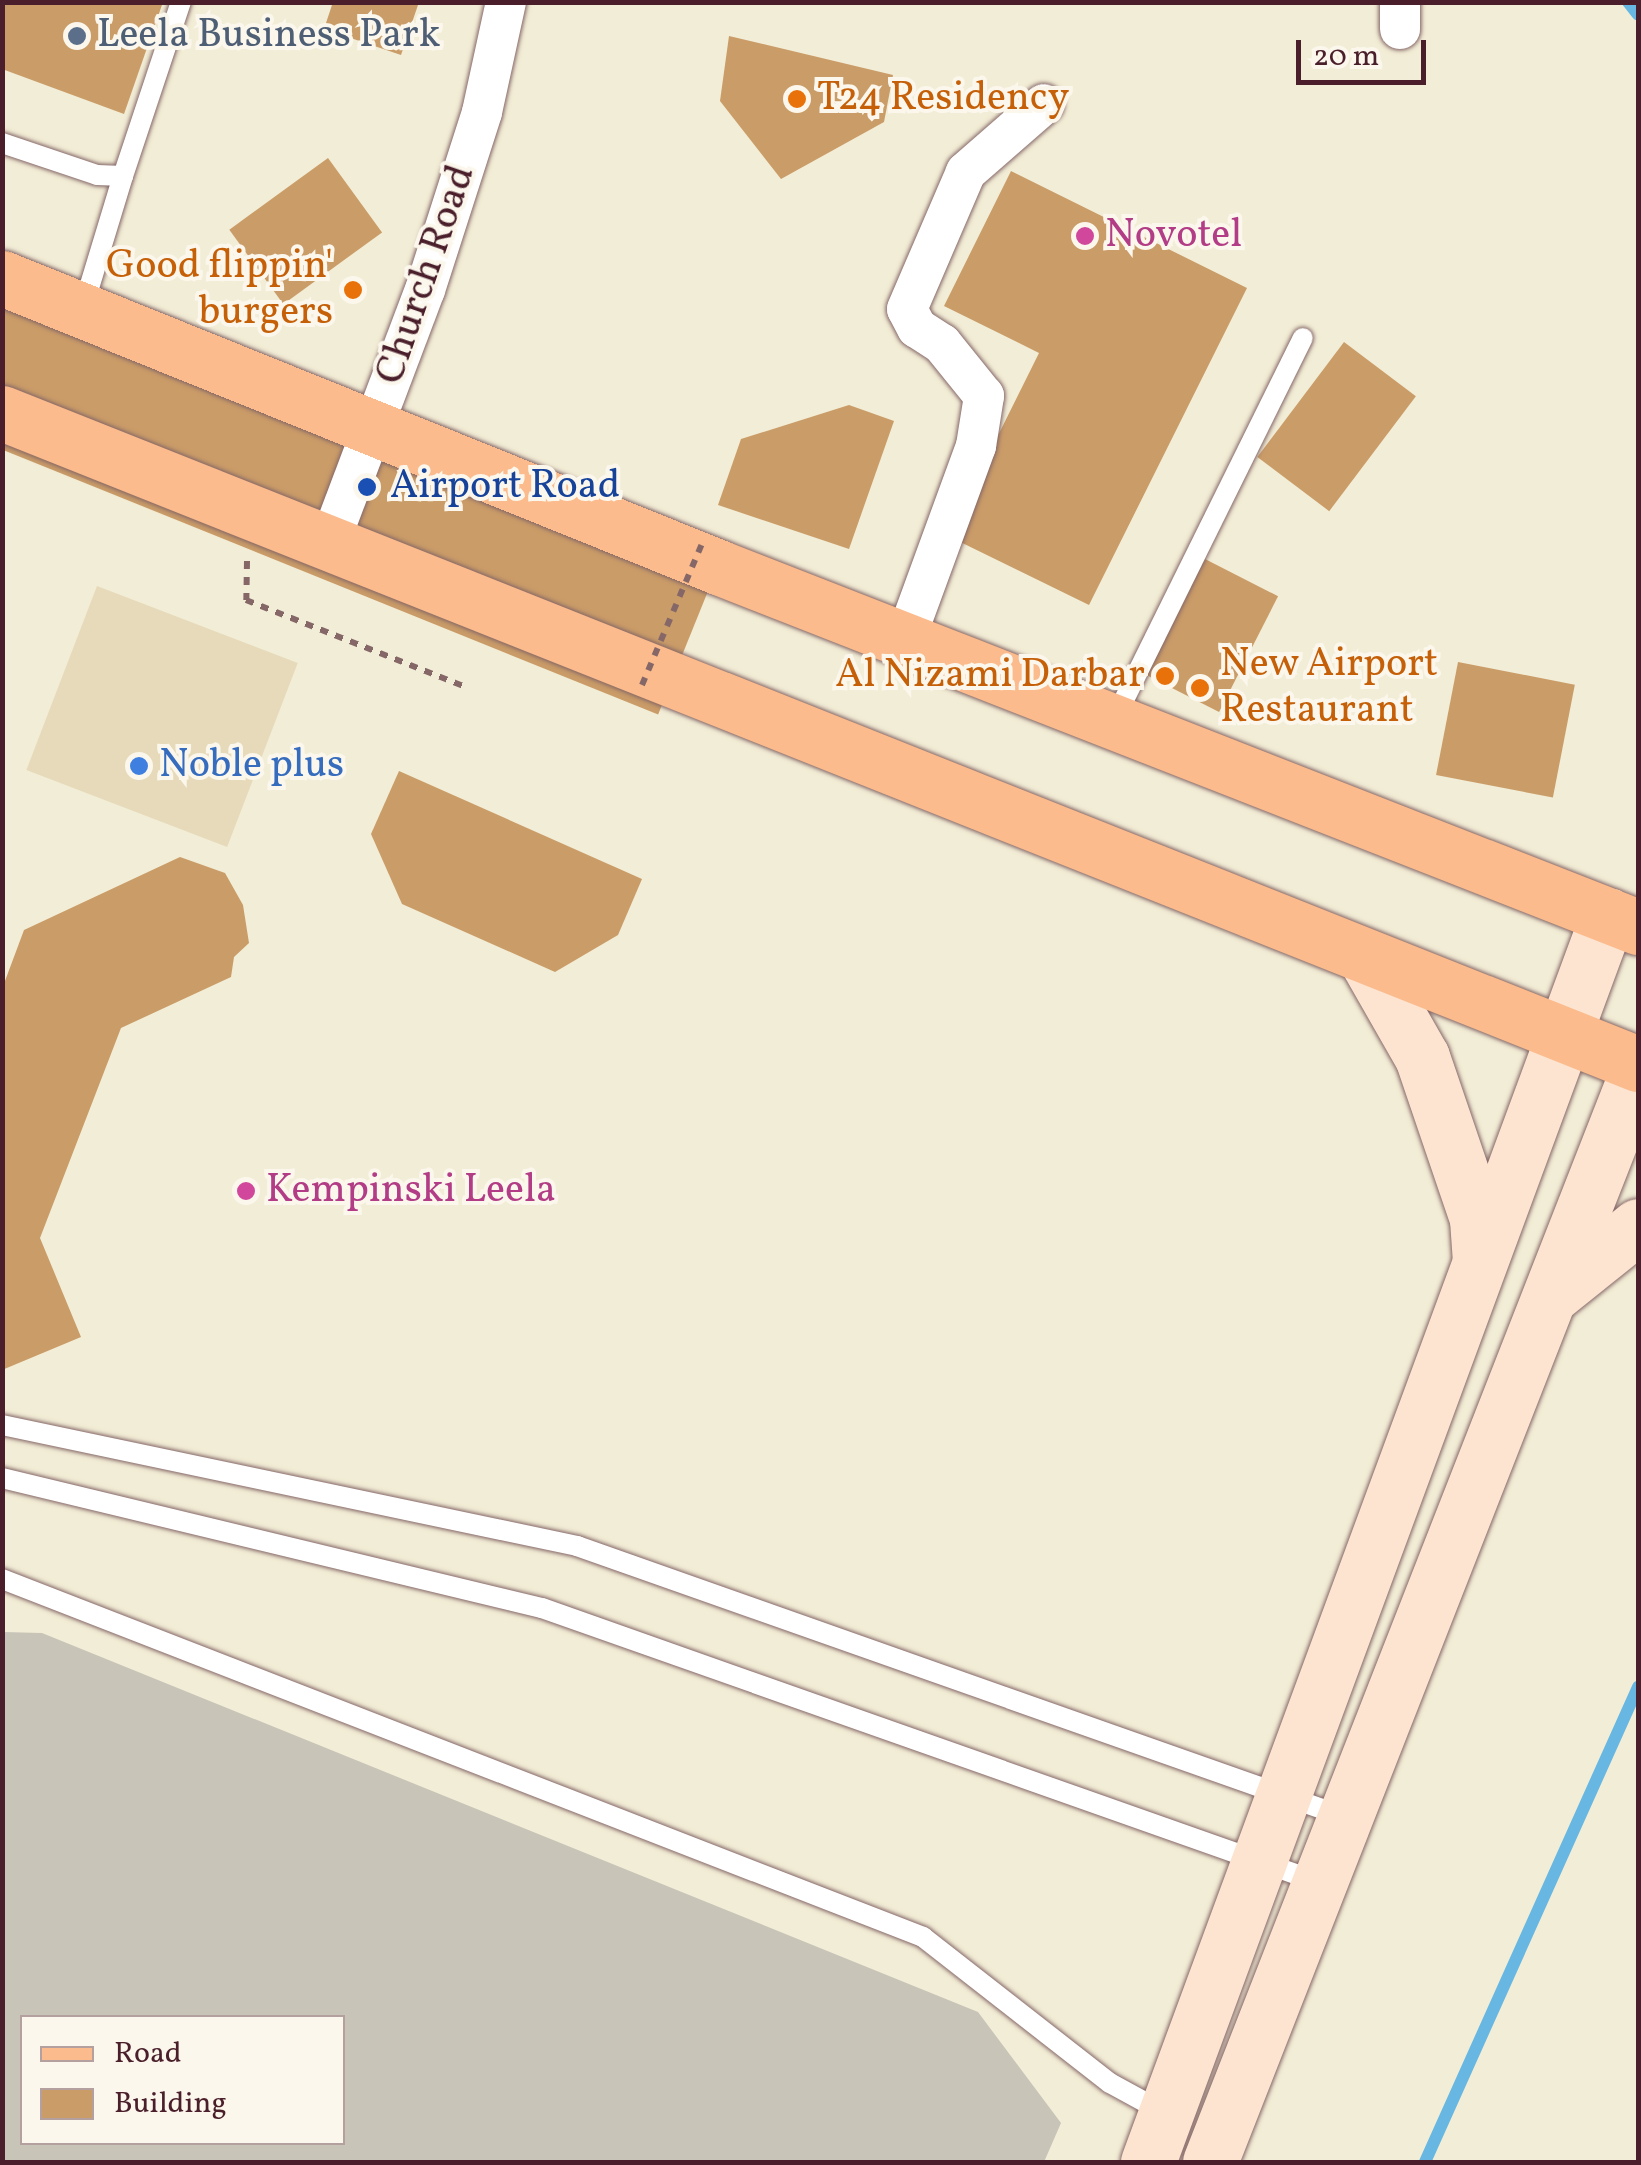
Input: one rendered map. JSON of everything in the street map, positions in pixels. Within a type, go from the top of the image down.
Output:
[{"type":"main road","points":[[2,278],[905,640],[1623,921],[1561,1037],[1288,1796],[1157,2138]]},
{"type":"main road","points":[[2,414],[1638,1067],[1210,2162]]},
{"type":"main road","points":[[1366,959],[1422,1057],[1477,1219],[1480,1260]]},
{"type":"main road","points":[[1550,1296],[1638,1226]]},
{"type":"street","name":"Church Road","points":[[330,542],[476,130],[506,2]]},
{"type":"street","points":[[905,640],[976,446],[984,396],[942,344],[916,328],[907,309],[966,172],[1044,104]]},
{"type":"lane","points":[[82,310],[181,2]]},
{"type":"lane","points":[[2,143],[96,175],[122,176]]},
{"type":"lane","points":[[1113,722],[1302,338]]},
{"type":"lane","points":[[2,1425],[577,1546],[1344,1817]]},
{"type":"lane","points":[[2,1478],[542,1608],[1320,1882]]},
{"type":"lane","points":[[2,1579],[923,1937],[1110,2083],[1157,2138]]},
{"type":"path","points":[[249,510],[246,600],[463,686]]},
{"type":"path","points":[[642,685],[702,542]]},
{"type":"shaded area","points":[[97,586],[298,663],[227,847],[26,770]]},
{"type":"shaded area","points":[[3,1632],[42,1633],[978,2012],[1061,2123],[1044,2162],[3,2162]]},
{"type":"building","name":"Leela Business Park","points":[[2,2],[163,2],[124,114],[2,69]]},
{"type":"building","points":[[333,2],[419,2],[401,55],[324,29]]},
{"type":"building","points":[[729,36],[893,75],[884,122],[781,179],[720,101]]},
{"type":"building","points":[[328,158],[382,232],[283,304],[229,230]]},
{"type":"building","points":[[1011,171],[1247,288],[1089,605],[948,536],[1039,353],[944,306]]},
{"type":"building","name":"Airport Road","points":[[2,251],[727,544],[658,715],[2,449]]},
{"type":"building","points":[[1344,342],[1416,396],[1329,511],[1257,457]]},
{"type":"building","points":[[849,405],[894,421],[849,549],[718,505],[741,439]]},
{"type":"building","points":[[1205,559],[1278,596],[1219,712],[1146,675]]},
{"type":"building","points":[[1458,662],[1575,685],[1553,798],[1436,775]]},
{"type":"building","points":[[399,771],[642,879],[618,935],[555,972],[402,904],[371,834]]},
{"type":"building","points":[[180,857],[225,873],[243,905],[249,943],[234,957],[231,977],[121,1028],[40,1238],[81,1337],[2,1370],[2,989],[24,930]]},
{"type":"waterway","points":[[1628,2],[1638,15]]},
{"type":"waterway","points":[[1425,2162],[1638,1687]]},
{"type":"place","name":"Leela Business Park","points":[[77,36]]},
{"type":"place","name":"T24 Residency","points":[[797,99]]},
{"type":"place","name":"Novotel","points":[[1085,236]]},
{"type":"place","name":"Good flippin' burgers","points":[[353,290]]},
{"type":"place","name":"Airport Road","points":[[367,487]]},
{"type":"place","name":"Al Nizami Darbar","points":[[1165,676]]},
{"type":"place","name":"New Airport Restaurant","points":[[1200,688]]},
{"type":"place","name":"Noble plus","points":[[139,766]]},
{"type":"place","name":"Kempinski Leela","points":[[246,1191]]}]
